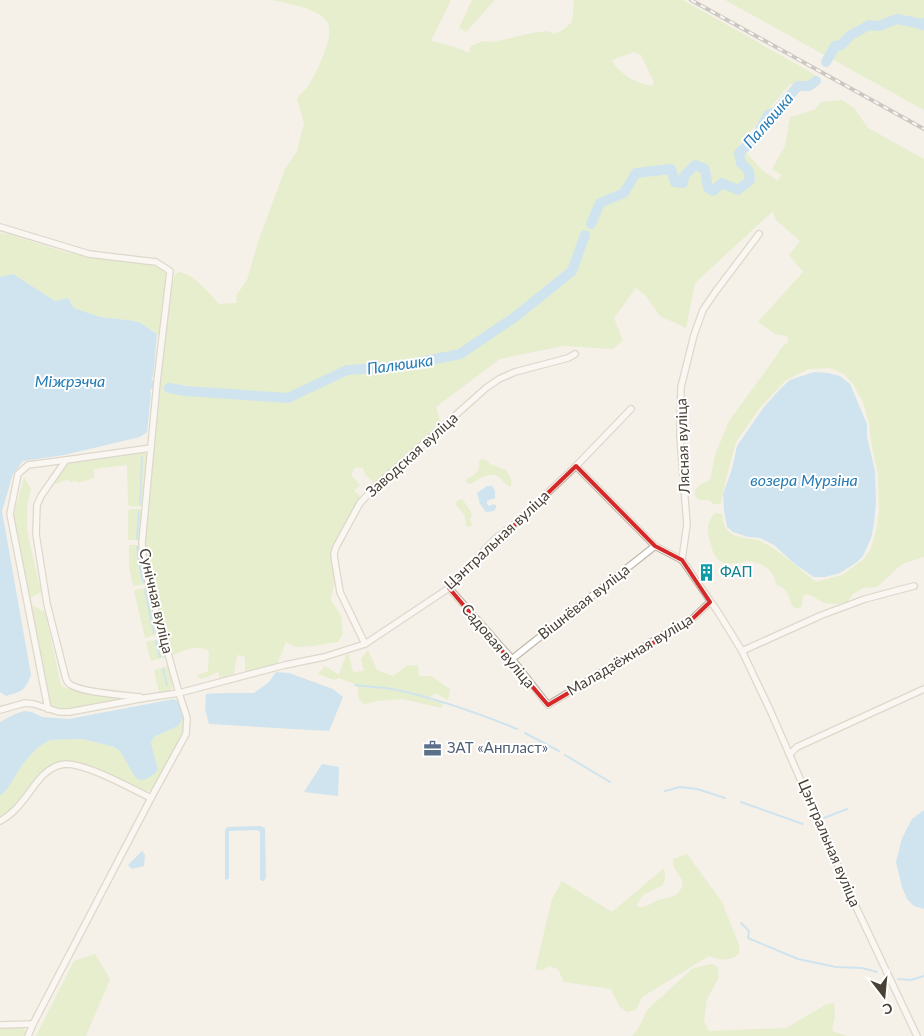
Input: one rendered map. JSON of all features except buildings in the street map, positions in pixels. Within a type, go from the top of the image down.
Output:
[{"type":"street","name":"Сунічная вуліца","points":[[0,227],[89,254],[156,262],[170,271],[157,382],[142,543],[149,586],[187,718],[186,734],[28,1036]]},
{"type":"street","name":"Лясная вуліца","points":[[682,560],[687,524],[680,437],[680,387],[694,334],[703,310],[759,234]]},
{"type":"street","name":"Заводская вуліца","points":[[366,644],[340,592],[334,554],[360,503],[375,487],[486,388],[499,379],[515,372],[568,358],[575,354]]},
{"type":"street","name":"Цэнтральная вуліца","points":[[145,698],[179,693],[285,665],[324,657],[366,644],[449,588],[495,539],[517,522],[576,466],[631,409]]},
{"type":"street","points":[[48,709],[10,514],[18,474],[28,465],[151,448]]},
{"type":"street","points":[[66,460],[41,496],[37,505],[36,534],[47,604],[66,679],[73,686],[93,691],[145,698]]},
{"type":"street","name":"Цэнтральная вуліца","points":[[576,466],[655,546],[682,560],[742,651],[916,1036]]},
{"type":"street","name":"Вішнёвая вуліца","points":[[512,659],[655,546]]},
{"type":"street","points":[[742,651],[822,615],[865,599],[914,586]]},
{"type":"street","name":"Садовая вуліца","points":[[449,588],[512,659],[548,704]]},
{"type":"street","name":"Маладзёжная вуліца","points":[[548,704],[663,635],[690,621],[710,602]]},
{"type":"street","points":[[790,754],[798,747],[924,689]]},
{"type":"street","points":[[0,710],[25,703],[59,712],[70,712],[145,698]]},
{"type":"street","points":[[0,821],[14,811],[42,776],[52,768],[64,764],[78,766],[109,778],[151,798]]},
{"type":"street","points":[[0,1025],[33,1024]]},
{"type":"highlighted area","points":[[576,466],[655,546],[682,560],[710,602],[690,621],[548,705],[449,588]]},
{"type":"green space","points":[[272,0],[451,0],[431,41],[471,53],[469,50],[471,46],[483,41],[494,42],[548,31],[554,34],[563,30],[572,22],[573,0],[683,0],[819,77],[816,81],[806,86],[790,84],[739,145],[762,170],[778,181],[781,175],[772,169],[785,146],[790,117],[814,110],[821,102],[842,100],[854,108],[868,128],[924,159],[924,557],[902,564],[877,587],[863,588],[853,594],[848,601],[838,604],[824,603],[807,594],[803,596],[802,606],[797,609],[793,607],[786,591],[777,585],[774,576],[768,568],[751,561],[725,563],[717,559],[715,555],[708,531],[711,518],[715,513],[722,514],[725,526],[729,532],[739,537],[758,540],[769,546],[816,582],[842,575],[864,559],[870,550],[876,532],[879,511],[878,475],[869,423],[863,402],[853,384],[844,374],[830,368],[809,369],[786,380],[759,409],[736,442],[721,503],[716,504],[709,500],[699,500],[695,496],[695,490],[701,484],[710,480],[715,455],[729,421],[782,347],[788,342],[787,336],[775,334],[758,322],[803,272],[789,255],[800,241],[776,220],[773,211],[695,283],[686,328],[660,316],[646,296],[636,288],[614,318],[623,341],[612,349],[563,346],[500,359],[436,407],[441,424],[374,483],[365,474],[363,468],[355,467],[351,475],[360,485],[354,491],[360,496],[333,546],[331,554],[335,579],[331,600],[341,616],[343,634],[338,642],[296,647],[286,642],[277,664],[245,672],[245,657],[237,655],[234,674],[219,679],[219,672],[201,679],[196,676],[208,671],[209,651],[195,648],[173,655],[154,591],[145,549],[160,383],[175,274],[179,272],[190,277],[201,285],[219,304],[237,303],[236,296],[247,280],[258,242],[285,169],[297,151],[304,123],[297,99],[309,85],[327,46],[329,37],[328,23],[324,18],[311,10]],"holes":[[[633,52],[641,55],[654,82],[652,86],[629,78],[612,61]],[[165,385],[191,386],[190,394],[171,393],[165,390]]]},
{"type":"green space","points":[[472,0],[495,0],[466,32],[459,28]]},
{"type":"green space","points":[[725,0],[924,0],[924,110]]},
{"type":"green space","points":[[0,233],[65,252],[89,257],[150,264],[160,269],[165,273],[166,279],[161,334],[157,334],[139,322],[100,317],[74,308],[68,298],[55,301],[13,274],[0,277]]},
{"type":"green space","points":[[145,453],[148,458],[143,505],[141,506],[128,505],[127,465],[94,469],[94,478],[78,483],[75,480],[71,482],[68,480],[62,481],[58,484],[53,482],[70,462]]},
{"type":"green space","points":[[481,459],[506,470],[511,480],[511,487],[493,475],[486,476],[470,484],[467,483],[466,480],[478,471]]},
{"type":"green space","points":[[24,477],[31,489],[27,507],[27,531],[41,592],[31,598],[32,605],[45,612],[61,685],[66,688],[120,698],[120,700],[68,709],[51,707],[45,687],[14,515]]},
{"type":"green space","points":[[462,499],[472,515],[470,519],[472,525],[469,527],[466,525],[464,514],[456,505],[457,501]]},
{"type":"green space","points":[[141,509],[143,511],[140,539],[138,540],[128,540],[128,510]]},
{"type":"green space","points":[[129,545],[140,546],[147,583],[145,584],[133,586],[129,566]]},
{"type":"green space","points":[[148,589],[159,633],[145,638],[134,590]]},
{"type":"green space","points":[[161,640],[166,657],[151,661],[146,642]]},
{"type":"green space","points":[[368,650],[377,670],[393,676],[406,666],[418,665],[419,676],[431,676],[450,689],[448,700],[435,693],[430,697],[430,700],[444,702],[441,708],[402,699],[364,704],[359,699],[357,685],[339,678],[334,680],[318,674],[325,666],[339,675],[346,655],[349,655],[353,672],[364,671],[361,659]]},
{"type":"green space","points":[[168,666],[173,687],[168,692],[159,693],[154,670]]},
{"type":"green space","points":[[185,719],[180,738],[152,790],[144,792],[111,775],[79,763],[51,766],[13,809],[7,815],[0,818],[0,796],[8,788],[22,765],[37,748],[50,740],[83,739],[114,747],[120,751],[135,777],[158,770],[151,743],[154,737],[178,726]]},
{"type":"green space","points":[[687,854],[722,902],[739,945],[739,954],[724,960],[709,956],[642,997],[636,1010],[627,1012],[619,1006],[611,989],[564,982],[558,969],[549,966],[543,970],[535,970],[552,899],[562,881],[612,912],[664,868],[665,878],[663,885],[643,895],[636,906],[643,907],[678,893],[683,882],[673,865],[673,859]]},
{"type":"green space","points":[[95,954],[110,979],[86,1036],[36,1036],[74,961]]},
{"type":"green space","points":[[712,964],[718,967],[719,977],[707,999],[704,1021],[709,1031],[786,1028],[827,1004],[834,1003],[835,1016],[832,1031],[848,1036],[632,1036],[648,1009],[693,968]]},
{"type":"green space","points":[[0,1027],[21,1027],[24,1028],[26,1034],[25,1036],[0,1036]]},
{"type":"water","name":"Міжрэчча","points":[[13,274],[55,301],[68,298],[74,308],[100,317],[139,322],[157,334],[153,377],[151,378],[153,388],[150,390],[147,432],[140,437],[64,455],[23,461],[13,474],[2,511],[31,675],[22,690],[6,696],[0,692],[0,277]]},
{"type":"water","name":"возера Мурзіна","points":[[814,372],[840,376],[850,384],[867,424],[867,437],[875,471],[876,502],[874,524],[871,538],[863,556],[840,573],[825,577],[814,577],[796,565],[774,545],[760,538],[748,537],[733,532],[727,527],[723,494],[732,469],[737,446],[764,407],[790,380]]},
{"type":"water","points":[[487,486],[492,486],[495,491],[495,498],[487,501],[487,504],[490,506],[496,505],[496,508],[494,511],[486,512],[480,504],[477,493]]},
{"type":"water","points":[[276,672],[289,673],[333,689],[343,697],[329,731],[209,724],[205,709],[206,694],[254,693],[269,682]]},
{"type":"water","points":[[174,699],[179,702],[183,719],[178,726],[154,737],[151,743],[158,770],[150,777],[139,780],[135,777],[120,751],[114,747],[83,739],[50,740],[37,748],[22,765],[8,788],[0,796],[0,722],[24,711],[32,712],[42,717],[69,719]]},
{"type":"water","points":[[322,764],[339,767],[338,796],[304,792]]},
{"type":"water","points":[[924,810],[924,909],[914,906],[907,899],[896,862],[902,838],[912,819]]},
{"type":"water","points":[[260,826],[265,828],[266,878],[264,881],[260,879],[260,832],[258,830],[229,831],[229,878],[225,879],[225,829],[227,827]]},
{"type":"water","points":[[142,851],[145,855],[144,866],[132,869],[128,865]]},
{"type":"waterway","name":"Палюшка","points":[[826,62],[835,46],[841,45],[851,35],[869,25],[879,26],[897,19],[922,25],[924,23]]},
{"type":"waterway","name":"Палюшка","points":[[591,224],[600,203],[624,193],[636,173],[671,169],[675,182],[683,183],[684,176],[695,165],[705,169],[708,188],[713,191],[722,183],[738,190],[750,180],[749,171],[741,163],[739,153],[755,138],[768,115],[776,111],[798,86],[809,86],[816,81]]},
{"type":"waterway","name":"Палюшка","points":[[169,388],[186,391],[288,398],[347,370],[395,367],[460,354],[515,317],[572,271],[585,235]]},
{"type":"waterway","points":[[140,504],[142,457]]},
{"type":"waterway","points":[[137,539],[139,511]]},
{"type":"waterway","points":[[137,547],[143,582]]},
{"type":"waterway","points":[[145,590],[154,633]]},
{"type":"waterway","points":[[156,641],[160,657]]},
{"type":"waterway","points":[[163,669],[167,685]]},
{"type":"waterway","points":[[355,685],[392,689],[428,698],[473,712],[517,729]]},
{"type":"waterway","points":[[525,733],[559,751]]},
{"type":"waterway","points":[[565,755],[610,782]]},
{"type":"waterway","points":[[665,791],[680,787],[697,789],[725,798]]},
{"type":"waterway","points":[[741,802],[803,824]]},
{"type":"waterway","points":[[824,818],[847,809]]},
{"type":"waterway","points":[[741,923],[749,931],[748,938],[798,959],[836,967],[862,968],[877,972]]},
{"type":"waterway","points":[[898,979],[911,980],[924,976]]},
{"type":"railway","points":[[691,0],[924,129]]},
{"type":"place","name":"ФАП","points":[[706,572]]},
{"type":"place","name":"ЗАТ «Анпласт»","points":[[433,748]]}]
